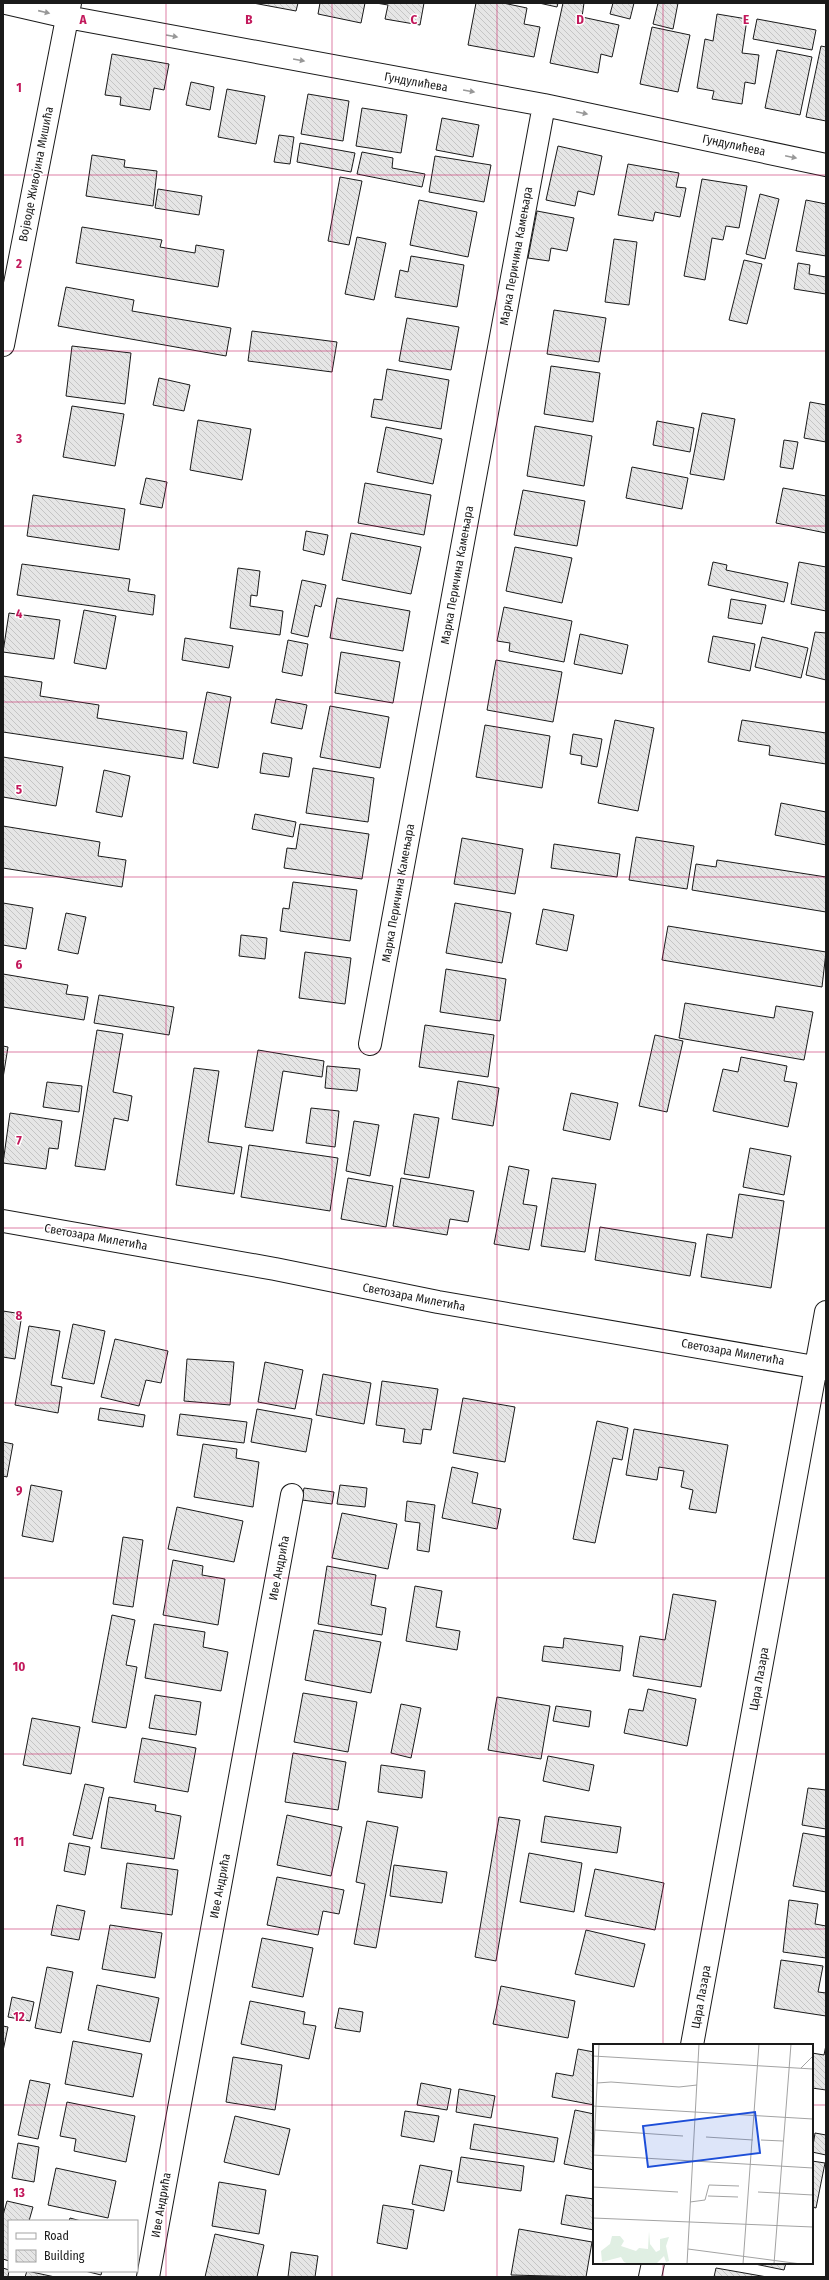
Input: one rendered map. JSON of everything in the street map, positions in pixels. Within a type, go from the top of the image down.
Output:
[{"type":"street","name":"Гундулићева","points":[[6,3],[68,10],[544,105],[826,165]]},
{"type":"street","name":"Војводе Живојина Мишића","points":[[3,345],[68,10]]},
{"type":"street","name":"Марка Перичина Камењара","points":[[370,1044],[544,105]]},
{"type":"street","name":"Светозара Милетића","points":[[3,1221],[275,1269],[438,1302],[821,1368]]},
{"type":"street","name":"Цара Лазара","points":[[692,2044],[821,1368],[826,1312]]},
{"type":"street","name":"Иве Андрића","points":[[148,2277],[292,1495]]},
{"type":"street","points":[[650,2277],[653,2264]]},
{"type":"building","points":[[253,3],[298,3],[296,11]]},
{"type":"building","points":[[320,3],[365,3],[361,23],[318,14]]},
{"type":"building","points":[[376,3],[424,3],[420,25],[385,19],[388,5]]},
{"type":"building","points":[[476,3],[503,3],[527,8],[524,24],[540,27],[534,57],[468,45]]},
{"type":"building","points":[[539,3],[558,3],[557,7]]},
{"type":"building","points":[[563,3],[584,3],[582,17],[619,25],[612,57],[601,54],[598,73],[550,63]]},
{"type":"building","points":[[613,3],[634,3],[630,19],[610,14]]},
{"type":"building","points":[[658,3],[678,3],[673,29],[653,24]]},
{"type":"building","points":[[717,14],[747,19],[742,53],[759,55],[755,84],[745,82],[742,104],[712,99],[714,91],[697,88],[705,39],[713,41]]},
{"type":"building","points":[[757,19],[816,30],[812,50],[753,39]]},
{"type":"building","points":[[652,27],[690,35],[678,92],[640,84]]},
{"type":"building","points":[[821,46],[826,47],[826,121],[806,117]]},
{"type":"building","points":[[777,50],[812,57],[800,115],[765,108]]},
{"type":"building","points":[[112,54],[169,64],[164,90],[154,88],[150,110],[120,105],[121,97],[105,95]]},
{"type":"building","points":[[191,82],[214,87],[210,110],[186,105]]},
{"type":"building","points":[[227,89],[265,96],[256,144],[218,137]]},
{"type":"building","points":[[308,94],[349,101],[343,141],[301,134]]},
{"type":"building","points":[[362,108],[407,115],[401,153],[356,146]]},
{"type":"building","points":[[442,118],[479,125],[473,157],[436,150]]},
{"type":"building","points":[[279,135],[294,137],[290,164],[274,162]]},
{"type":"building","points":[[300,143],[355,153],[351,172],[297,162]]},
{"type":"building","points":[[558,146],[602,156],[594,195],[578,191],[575,206],[546,200]]},
{"type":"building","points":[[362,152],[393,158],[392,168],[425,174],[422,187],[357,174]]},
{"type":"building","points":[[92,155],[125,160],[124,167],[157,171],[153,206],[86,196]]},
{"type":"building","points":[[435,156],[491,165],[484,202],[429,192]]},
{"type":"building","points":[[628,164],[679,173],[676,187],[686,188],[680,217],[655,212],[653,221],[618,215]]},
{"type":"building","points":[[340,177],[362,181],[349,245],[328,241]]},
{"type":"building","points":[[702,179],[747,186],[739,228],[726,226],[723,240],[712,238],[705,280],[684,276]]},
{"type":"building","points":[[158,189],[202,196],[199,215],[155,208]]},
{"type":"building","points":[[760,194],[779,199],[765,259],[746,254]]},
{"type":"building","points":[[419,200],[477,212],[468,257],[410,245]]},
{"type":"building","points":[[806,200],[826,204],[826,256],[796,251]]},
{"type":"building","points":[[537,211],[574,218],[567,251],[551,248],[549,261],[528,258]]},
{"type":"building","points":[[82,227],[162,240],[160,247],[195,253],[196,245],[224,250],[218,287],[76,263]]},
{"type":"building","points":[[357,237],[386,243],[374,300],[345,294]]},
{"type":"building","points":[[614,239],[637,242],[629,305],[605,302]]},
{"type":"building","points":[[411,256],[464,265],[457,307],[395,297],[400,270],[408,272]]},
{"type":"building","points":[[744,260],[762,264],[747,324],[729,320]]},
{"type":"building","points":[[798,263],[810,265],[809,274],[826,277],[826,294],[794,289]]},
{"type":"building","points":[[66,287],[134,300],[132,311],[231,328],[226,356],[58,326]]},
{"type":"building","points":[[554,310],[606,318],[599,362],[547,354]]},
{"type":"building","points":[[407,318],[459,327],[451,370],[399,361]]},
{"type":"building","points":[[252,331],[337,342],[332,372],[248,361]]},
{"type":"building","points":[[72,346],[131,353],[125,404],[66,396]]},
{"type":"building","points":[[551,366],[600,373],[593,422],[544,414]]},
{"type":"building","points":[[387,369],[449,380],[441,429],[371,417],[374,399],[382,400]]},
{"type":"building","points":[[159,378],[190,385],[184,411],[153,405]]},
{"type":"building","points":[[810,402],[826,405],[826,442],[804,438]]},
{"type":"building","points":[[72,406],[124,414],[115,466],[63,457]]},
{"type":"building","points":[[702,413],[735,419],[724,480],[690,474]]},
{"type":"building","points":[[198,420],[251,429],[242,480],[190,470]]},
{"type":"building","points":[[657,421],[694,428],[690,452],[653,445]]},
{"type":"building","points":[[535,426],[592,436],[584,486],[527,476]]},
{"type":"building","points":[[386,427],[442,439],[433,484],[377,472]]},
{"type":"building","points":[[784,440],[798,442],[793,469],[780,467]]},
{"type":"building","points":[[632,467],[688,478],[682,509],[626,498]]},
{"type":"building","points":[[146,478],[167,482],[162,508],[140,504]]},
{"type":"building","points":[[365,483],[431,495],[424,535],[358,523]]},
{"type":"building","points":[[783,488],[826,496],[826,533],[776,523]]},
{"type":"building","points":[[523,490],[585,501],[577,546],[514,535]]},
{"type":"building","points":[[33,495],[125,509],[119,550],[27,536]]},
{"type":"building","points":[[306,531],[328,535],[324,555],[303,550]]},
{"type":"building","points":[[351,533],[421,547],[411,594],[342,580]]},
{"type":"building","points":[[515,547],[572,558],[562,603],[506,591]]},
{"type":"building","points":[[713,562],[727,565],[726,570],[788,583],[784,602],[708,585]]},
{"type":"building","points":[[799,562],[826,567],[826,611],[791,604]]},
{"type":"building","points":[[22,564],[130,579],[128,591],[155,595],[153,615],[17,595]]},
{"type":"building","points":[[238,568],[260,571],[257,596],[251,595],[250,606],[283,611],[280,635],[230,628]]},
{"type":"building","points":[[302,580],[326,585],[321,607],[315,605],[308,637],[291,633]]},
{"type":"building","points":[[337,598],[410,611],[403,651],[330,638]]},
{"type":"building","points":[[731,599],[766,605],[762,624],[728,618]]},
{"type":"building","points":[[504,607],[572,621],[564,662],[509,651],[510,643],[497,641]]},
{"type":"building","points":[[84,610],[116,616],[106,669],[74,663]]},
{"type":"building","points":[[9,613],[60,620],[54,659],[3,652]]},
{"type":"building","points":[[815,632],[826,633],[826,680],[806,675]]},
{"type":"building","points":[[580,634],[628,645],[622,674],[574,664]]},
{"type":"building","points":[[713,636],[755,644],[750,671],[708,662]]},
{"type":"building","points":[[762,637],[808,648],[801,678],[755,667]]},
{"type":"building","points":[[185,638],[233,646],[229,668],[182,660]]},
{"type":"building","points":[[288,640],[308,644],[302,676],[282,672]]},
{"type":"building","points":[[341,652],[400,662],[393,703],[335,693]]},
{"type":"building","points":[[496,660],[562,672],[553,722],[487,710]]},
{"type":"building","points":[[3,676],[42,682],[40,696],[99,705],[97,718],[187,732],[183,759],[3,732]]},
{"type":"building","points":[[207,692],[231,697],[218,768],[193,763]]},
{"type":"building","points":[[276,699],[307,705],[302,729],[271,723]]},
{"type":"building","points":[[330,706],[389,717],[380,768],[320,757]]},
{"type":"building","points":[[615,720],[654,728],[638,811],[598,803]]},
{"type":"building","points":[[742,720],[826,733],[826,764],[769,755],[770,746],[738,741]]},
{"type":"building","points":[[485,725],[550,736],[542,788],[476,777]]},
{"type":"building","points":[[573,734],[602,739],[597,767],[581,764],[582,756],[570,754]]},
{"type":"building","points":[[263,753],[292,758],[289,777],[260,773]]},
{"type":"building","points":[[3,757],[63,767],[56,806],[3,797]]},
{"type":"building","points":[[313,768],[374,778],[368,822],[306,813]]},
{"type":"building","points":[[104,770],[130,776],[122,817],[96,812]]},
{"type":"building","points":[[781,803],[826,812],[826,845],[775,835]]},
{"type":"building","points":[[255,814],[296,822],[293,837],[252,829]]},
{"type":"building","points":[[300,824],[369,834],[362,879],[284,868],[287,848],[296,849]]},
{"type":"building","points":[[3,826],[100,842],[98,856],[126,860],[122,887],[3,868]]},
{"type":"building","points":[[636,837],[694,846],[687,889],[629,880]]},
{"type":"building","points":[[462,838],[523,849],[515,894],[454,884]]},
{"type":"building","points":[[554,844],[620,854],[617,877],[551,868]]},
{"type":"building","points":[[717,860],[826,877],[826,912],[692,890],[696,864],[716,867]]},
{"type":"building","points":[[293,882],[357,890],[350,941],[280,931],[283,908],[289,909]]},
{"type":"building","points":[[3,903],[33,908],[26,949],[3,945]]},
{"type":"building","points":[[455,903],[511,913],[502,963],[446,953]]},
{"type":"building","points":[[543,909],[574,915],[567,951],[536,944]]},
{"type":"building","points":[[66,913],[86,917],[78,954],[58,950]]},
{"type":"building","points":[[668,926],[826,952],[822,987],[662,960]]},
{"type":"building","points":[[241,935],[267,938],[265,959],[239,956]]},
{"type":"building","points":[[305,952],[351,958],[345,1004],[299,998]]},
{"type":"building","points":[[446,969],[506,979],[500,1021],[440,1012]]},
{"type":"building","points":[[3,974],[68,985],[66,994],[88,997],[84,1020],[3,1007]]},
{"type":"building","points":[[99,995],[174,1007],[169,1035],[94,1023]]},
{"type":"building","points":[[685,1003],[774,1018],[776,1006],[813,1012],[804,1060],[679,1038]]},
{"type":"building","points":[[425,1025],[494,1035],[488,1077],[419,1067]]},
{"type":"building","points":[[97,1030],[123,1034],[113,1092],[132,1096],[128,1121],[114,1118],[105,1170],[75,1166]]},
{"type":"building","points":[[655,1035],[683,1041],[667,1112],[639,1106]]},
{"type":"building","points":[[3,1046],[8,1047],[3,1078]]},
{"type":"building","points":[[258,1050],[324,1061],[322,1077],[283,1071],[273,1131],[245,1127]]},
{"type":"building","points":[[741,1057],[787,1066],[784,1081],[797,1083],[788,1127],[713,1111],[723,1069],[738,1072]]},
{"type":"building","points":[[327,1066],[360,1069],[357,1091],[325,1088]]},
{"type":"building","points":[[194,1068],[219,1071],[208,1142],[242,1147],[234,1194],[176,1185]]},
{"type":"building","points":[[458,1081],[499,1088],[493,1126],[452,1119]]},
{"type":"building","points":[[47,1082],[82,1086],[79,1112],[43,1107]]},
{"type":"building","points":[[571,1093],[618,1103],[610,1140],[563,1130]]},
{"type":"building","points":[[311,1108],[339,1111],[335,1147],[306,1143]]},
{"type":"building","points":[[10,1113],[62,1121],[58,1149],[49,1148],[46,1169],[3,1163]]},
{"type":"building","points":[[414,1114],[439,1118],[429,1178],[404,1174]]},
{"type":"building","points":[[354,1121],[379,1125],[370,1176],[346,1171]]},
{"type":"building","points":[[249,1145],[338,1158],[330,1211],[241,1197]]},
{"type":"building","points":[[750,1148],[791,1156],[784,1195],[743,1187]]},
{"type":"building","points":[[509,1166],[529,1170],[523,1204],[537,1206],[529,1250],[494,1244]]},
{"type":"building","points":[[348,1178],[393,1186],[386,1227],[341,1219]]},
{"type":"building","points":[[401,1178],[474,1191],[468,1222],[450,1219],[447,1235],[393,1226]]},
{"type":"building","points":[[552,1178],[596,1184],[585,1252],[541,1246]]},
{"type":"building","points":[[739,1194],[784,1201],[771,1288],[701,1277],[707,1234],[732,1238]]},
{"type":"building","points":[[600,1227],[696,1243],[690,1276],[595,1260]]},
{"type":"building","points":[[3,1311],[22,1314],[15,1359],[3,1357]]},
{"type":"building","points":[[73,1324],[105,1331],[94,1384],[62,1378]]},
{"type":"building","points":[[29,1326],[60,1331],[51,1385],[62,1387],[58,1413],[15,1405]]},
{"type":"building","points":[[115,1339],[168,1351],[161,1383],[146,1380],[139,1406],[101,1397]]},
{"type":"building","points":[[187,1359],[234,1362],[230,1405],[184,1401]]},
{"type":"building","points":[[265,1362],[303,1370],[295,1409],[258,1402]]},
{"type":"building","points":[[323,1374],[371,1383],[364,1424],[316,1415]]},
{"type":"building","points":[[382,1381],[438,1389],[431,1430],[423,1429],[421,1444],[403,1442],[405,1429],[376,1425]]},
{"type":"building","points":[[463,1398],[515,1407],[505,1462],[453,1453]]},
{"type":"building","points":[[100,1408],[145,1415],[143,1427],[98,1420]]},
{"type":"building","points":[[257,1409],[312,1419],[306,1452],[251,1442]]},
{"type":"building","points":[[180,1414],[247,1422],[244,1443],[177,1435]]},
{"type":"building","points":[[597,1421],[628,1428],[622,1460],[613,1458],[595,1543],[573,1539]]},
{"type":"building","points":[[634,1429],[728,1445],[716,1513],[689,1509],[693,1490],[681,1487],[684,1471],[659,1467],[657,1480],[626,1475]]},
{"type":"building","points":[[3,1442],[13,1444],[7,1477],[3,1476]]},
{"type":"building","points":[[203,1444],[237,1449],[236,1458],[259,1462],[253,1507],[194,1497]]},
{"type":"building","points":[[452,1467],[478,1473],[472,1503],[501,1509],[497,1529],[442,1518]]},
{"type":"building","points":[[31,1485],[62,1491],[53,1542],[22,1536]]},
{"type":"building","points":[[340,1485],[367,1488],[365,1507],[337,1504]]},
{"type":"building","points":[[304,1488],[334,1492],[332,1504],[302,1500]]},
{"type":"building","points":[[407,1501],[435,1505],[429,1552],[417,1550],[420,1523],[405,1521]]},
{"type":"building","points":[[177,1507],[243,1521],[234,1562],[168,1549]]},
{"type":"building","points":[[342,1513],[397,1524],[388,1569],[332,1558]]},
{"type":"building","points":[[123,1537],[143,1540],[133,1607],[113,1604]]},
{"type":"building","points":[[173,1560],[203,1566],[202,1575],[225,1579],[218,1625],[163,1615]]},
{"type":"building","points":[[327,1566],[376,1575],[371,1605],[386,1608],[382,1635],[318,1624]]},
{"type":"building","points":[[415,1586],[442,1591],[436,1627],[460,1631],[457,1650],[406,1641]]},
{"type":"building","points":[[673,1594],[716,1601],[701,1687],[633,1676],[640,1636],[665,1640]]},
{"type":"building","points":[[112,1615],[135,1620],[126,1665],[137,1667],[126,1728],[92,1722]]},
{"type":"building","points":[[154,1624],[205,1632],[203,1647],[228,1652],[221,1691],[145,1678]]},
{"type":"building","points":[[314,1630],[381,1642],[371,1693],[305,1680]]},
{"type":"building","points":[[564,1638],[623,1646],[620,1671],[542,1661],[544,1646],[563,1648]]},
{"type":"building","points":[[648,1689],[696,1699],[687,1746],[624,1733],[629,1709],[643,1711]]},
{"type":"building","points":[[303,1693],[357,1702],[348,1752],[294,1742]]},
{"type":"building","points":[[155,1695],[201,1702],[196,1735],[149,1728]]},
{"type":"building","points":[[497,1697],[550,1706],[541,1759],[488,1750]]},
{"type":"building","points":[[401,1704],[421,1708],[411,1758],[391,1753]]},
{"type":"building","points":[[556,1706],[591,1711],[589,1727],[553,1721]]},
{"type":"building","points":[[32,1718],[80,1727],[71,1774],[23,1765]]},
{"type":"building","points":[[142,1738],[196,1748],[188,1792],[134,1782]]},
{"type":"building","points":[[293,1753],[346,1762],[338,1810],[285,1802]]},
{"type":"building","points":[[548,1756],[594,1765],[589,1791],[543,1781]]},
{"type":"building","points":[[381,1765],[425,1771],[422,1798],[378,1792]]},
{"type":"building","points":[[85,1784],[104,1788],[92,1839],[73,1835]]},
{"type":"building","points":[[808,1788],[826,1790],[826,1829],[802,1825]]},
{"type":"building","points":[[109,1797],[156,1805],[155,1811],[181,1816],[174,1859],[101,1848]]},
{"type":"building","points":[[287,1815],[342,1827],[331,1876],[277,1865]]},
{"type":"building","points":[[545,1816],[621,1827],[617,1853],[541,1842]]},
{"type":"building","points":[[499,1817],[520,1820],[496,1961],[475,1957]]},
{"type":"building","points":[[367,1821],[398,1827],[376,1948],[354,1944],[365,1884],[356,1882]]},
{"type":"building","points":[[803,1833],[826,1837],[826,1892],[793,1886]]},
{"type":"building","points":[[69,1843],[90,1847],[85,1875],[64,1871]]},
{"type":"building","points":[[529,1853],[582,1863],[574,1912],[520,1902]]},
{"type":"building","points":[[127,1863],[178,1870],[172,1915],[121,1908]]},
{"type":"building","points":[[394,1865],[447,1872],[442,1903],[390,1896]]},
{"type":"building","points":[[595,1869],[664,1883],[655,1930],[585,1916]]},
{"type":"building","points":[[277,1877],[344,1890],[339,1914],[323,1911],[318,1935],[267,1925]]},
{"type":"building","points":[[789,1900],[818,1904],[815,1924],[826,1926],[826,1958],[783,1952]]},
{"type":"building","points":[[57,1905],[85,1911],[79,1940],[51,1935]]},
{"type":"building","points":[[110,1925],[162,1933],[155,1978],[102,1969]]},
{"type":"building","points":[[586,1930],[645,1944],[634,1987],[575,1974]]},
{"type":"building","points":[[262,1938],[313,1948],[303,1997],[252,1987]]},
{"type":"building","points":[[781,1960],[823,1966],[818,1992],[826,1993],[826,2016],[774,2008]]},
{"type":"building","points":[[47,1967],[73,1972],[61,2033],[35,2028]]},
{"type":"building","points":[[97,1985],[159,1998],[150,2042],[88,2030]]},
{"type":"building","points":[[501,1986],[575,2001],[568,2038],[493,2024]]},
{"type":"building","points":[[12,1997],[34,2002],[30,2021],[8,2017]]},
{"type":"building","points":[[250,2001],[305,2012],[303,2024],[316,2026],[309,2059],[241,2044]]},
{"type":"building","points":[[339,2008],[363,2012],[360,2032],[335,2028]]},
{"type":"building","points":[[3,2026],[8,2027],[3,2051]]},
{"type":"building","points":[[73,2041],[142,2054],[133,2097],[65,2084]]},
{"type":"building","points":[[826,2045],[826,2090],[813,2088],[813,2053],[824,2055]]},
{"type":"building","points":[[578,2049],[593,2052],[593,2105],[552,2097],[556,2073],[573,2076]]},
{"type":"building","points":[[233,2057],[282,2065],[275,2110],[226,2102]]},
{"type":"building","points":[[30,2080],[50,2084],[38,2139],[18,2135]]},
{"type":"building","points":[[421,2083],[451,2089],[447,2110],[417,2105]]},
{"type":"building","points":[[459,2089],[495,2096],[491,2118],[456,2112]]},
{"type":"building","points":[[67,2102],[135,2116],[126,2162],[74,2151],[76,2139],[60,2136]]},
{"type":"building","points":[[575,2110],[593,2114],[593,2170],[564,2164]]},
{"type":"building","points":[[405,2111],[439,2116],[434,2142],[401,2136]]},
{"type":"building","points":[[235,2116],[290,2129],[279,2175],[224,2162]]},
{"type":"building","points":[[474,2124],[558,2138],[554,2162],[470,2149]]},
{"type":"building","points":[[815,2133],[826,2135],[826,2155],[813,2152]]},
{"type":"building","points":[[18,2143],[39,2147],[34,2182],[12,2178]]},
{"type":"building","points":[[461,2157],[524,2166],[521,2191],[457,2182]]},
{"type":"building","points":[[813,2161],[825,2163],[816,2208],[813,2207]]},
{"type":"building","points":[[420,2165],[452,2171],[444,2211],[412,2204]]},
{"type":"building","points":[[56,2168],[116,2181],[108,2218],[48,2205]]},
{"type":"building","points":[[219,2182],[266,2190],[259,2234],[212,2226]]},
{"type":"building","points":[[566,2195],[593,2199],[593,2230],[561,2224]]},
{"type":"building","points":[[7,2201],[33,2207],[29,2220],[8,2220],[8,2261],[3,2259],[3,2215]]},
{"type":"building","points":[[383,2205],[414,2210],[407,2249],[377,2243]]},
{"type":"building","points":[[519,2229],[592,2242],[586,2277],[511,2275]]},
{"type":"building","points":[[215,2234],[264,2245],[257,2277],[205,2277]]},
{"type":"building","points":[[291,2252],[318,2256],[315,2277],[288,2277]]},
{"type":"building","points":[[755,2264],[786,2264],[784,2270]]},
{"type":"building","points":[[3,2268],[8,2270],[9,2272],[8,2277],[3,2277]]},
{"type":"building","points":[[716,2268],[767,2277],[714,2277]]},
{"type":"building","points":[[27,2272],[32,2272],[55,2277],[25,2277]]},
{"type":"building","points":[[89,2272],[102,2272],[101,2275]]}]
